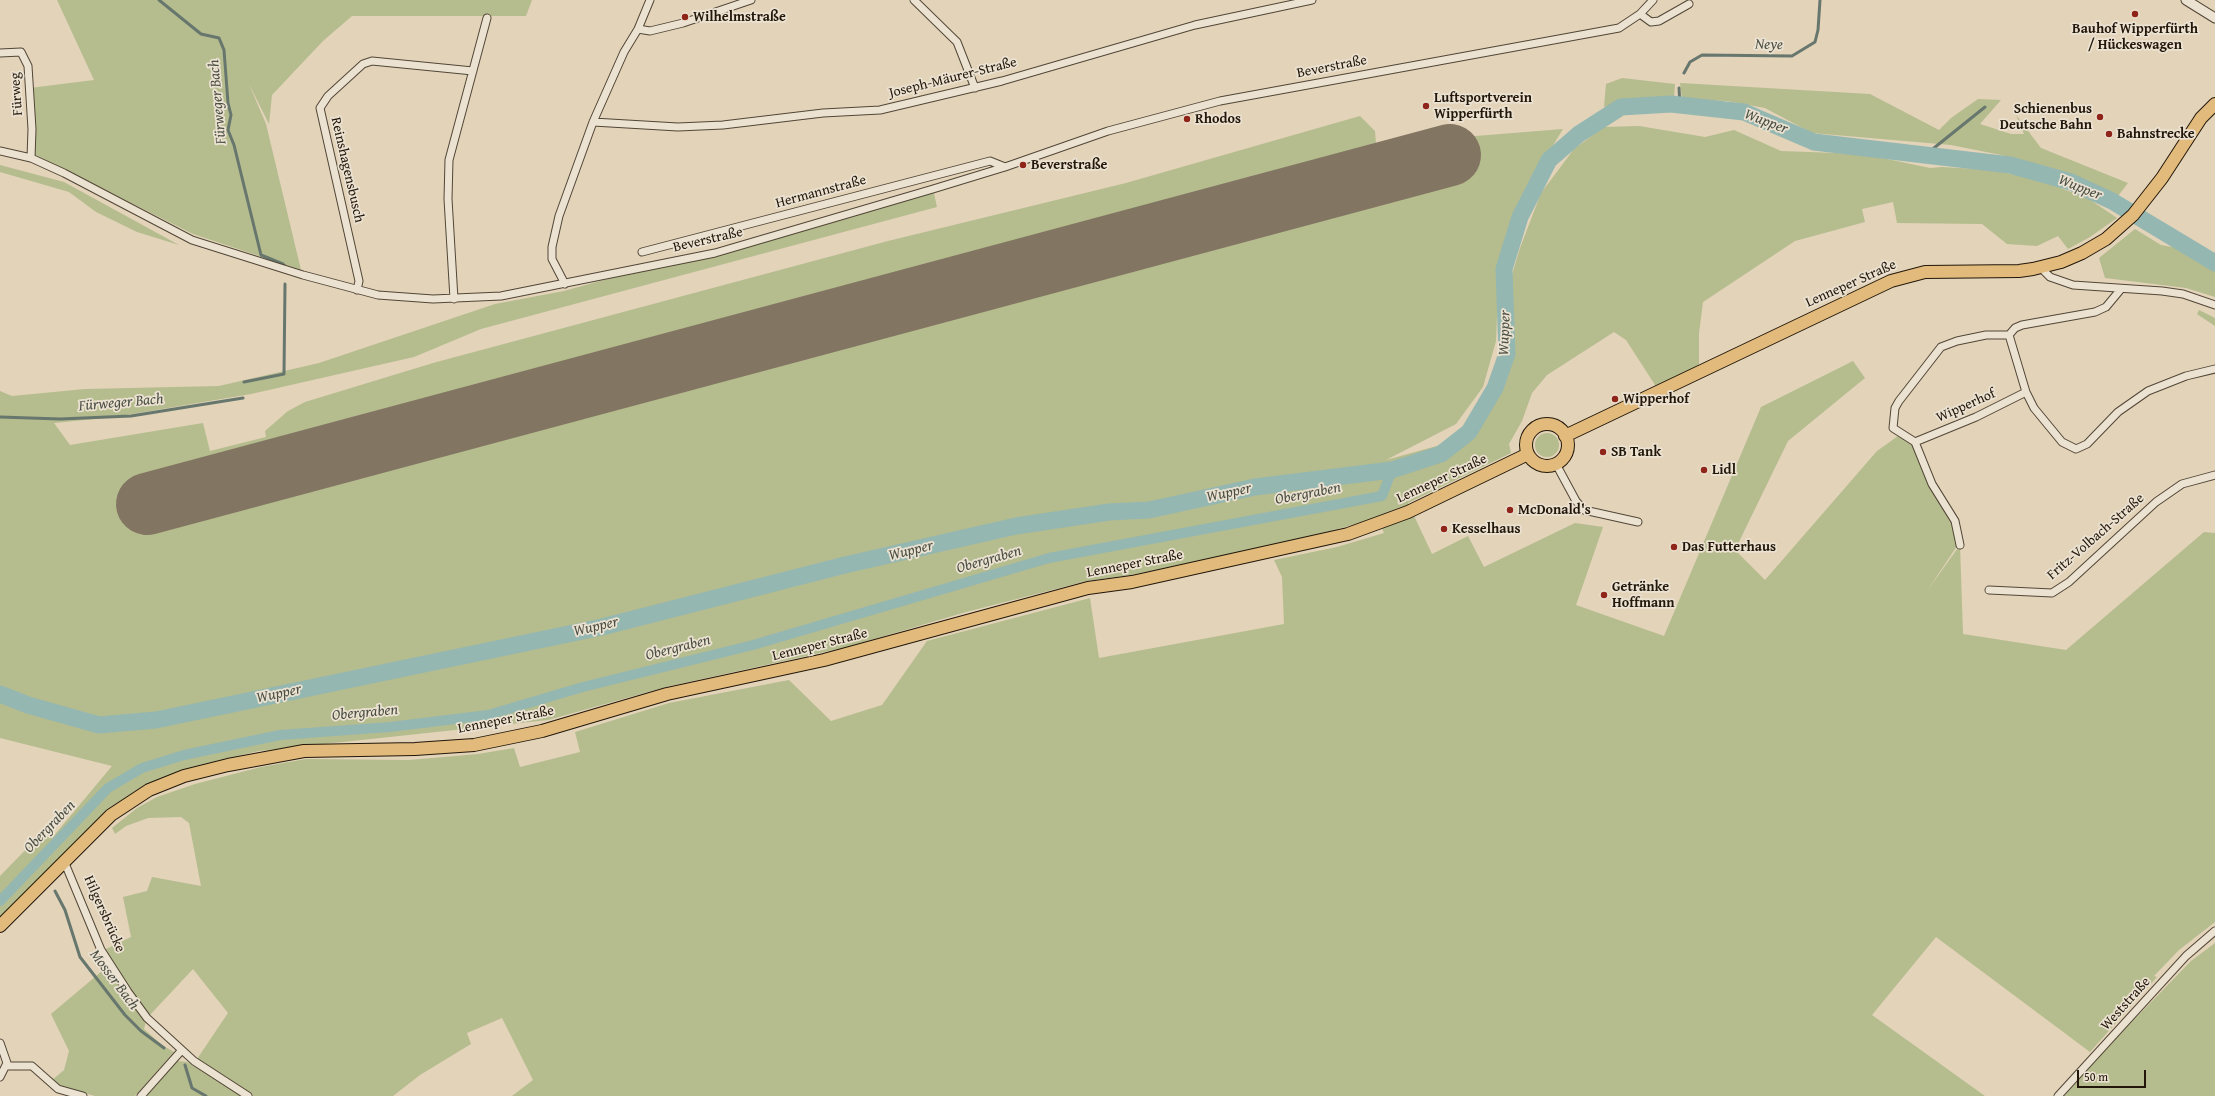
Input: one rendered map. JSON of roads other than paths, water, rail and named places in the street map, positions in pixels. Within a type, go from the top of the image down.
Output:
[{"type":"main road","name":"Lenneper Straße","points":[[1565,436],[1891,281],[1925,272],[2019,271],[2040,267],[2070,258],[2092,247],[2122,226],[2152,191],[2201,118],[2215,104]]},
{"type":"main road","points":[[1543,424],[1556,426],[1565,436],[1567,442],[1565,455],[1556,464],[1543,465],[1537,463],[1528,454],[1527,438],[1537,426],[1543,424]]},
{"type":"main road","name":"Lenneper Straße","points":[[64,860],[111,815],[149,790],[167,782],[228,765],[304,751],[437,747],[474,744],[516,736],[667,694],[824,660],[1088,588],[1132,582],[1348,534],[1408,512],[1528,454]]},
{"type":"main road","points":[[0,926],[64,860]]},
{"type":"street","points":[[565,284],[552,259],[552,246],[559,216],[592,122],[624,52],[638,29],[650,0]]},
{"type":"street","points":[[638,29],[650,31],[683,23],[752,0]]},
{"type":"street","points":[[914,0],[957,42],[975,88]]},
{"type":"street","name":"Joseph-Mäurer-Straße","points":[[592,122],[678,128],[723,125],[823,113],[880,110],[975,88],[1195,25],[1312,0]]},
{"type":"street","name":"Beverstraße","points":[[0,151],[31,158],[80,181],[192,240],[303,275],[378,295],[454,299],[501,296],[715,253],[1005,167],[1108,131],[1220,101],[1439,59],[1528,46],[1619,28],[1640,14],[1653,0]]},
{"type":"street","points":[[2186,0],[2215,18]]},
{"type":"street","points":[[1640,14],[1651,22],[1659,21],[1688,4]]},
{"type":"street","points":[[454,299],[448,199],[449,160],[487,18]]},
{"type":"street","name":"Fürweg","points":[[0,53],[21,52],[28,66],[32,129],[31,158]]},
{"type":"street","name":"Reinshagensbusch","points":[[357,290],[359,281],[320,108],[328,96],[363,64],[372,61],[473,71]]},
{"type":"street","name":"Hermannstraße","points":[[642,252],[990,161],[1005,167]]},
{"type":"street","points":[[2040,267],[2047,275],[2065,284],[2121,289],[2133,288],[2183,294],[2215,304]]},
{"type":"street","points":[[1960,545],[1955,521],[1932,484],[1915,442],[1893,428],[1895,408],[1929,360],[1941,347],[1957,341],[1986,335],[2009,335],[2015,328],[2022,325],[2095,312],[2106,307],[2121,289]]},
{"type":"street","points":[[2009,335],[2026,392],[2034,408],[2062,442],[2076,449],[2087,444],[2118,412],[2148,391],[2186,376],[2215,369]]},
{"type":"street","name":"Wipperhof","points":[[1915,442],[1976,417],[2026,392]]},
{"type":"street","points":[[1556,464],[1576,501],[1584,510],[1638,522]]},
{"type":"street","name":"Fritz-Volbach-Straße","points":[[1989,590],[2052,593],[2069,582],[2156,502],[2182,484],[2215,475]]},
{"type":"street","name":"Hilgersbrücke","points":[[64,860],[101,950],[147,1018],[181,1051],[248,1096]]},
{"type":"street","name":"Weststraße","points":[[2058,1096],[2186,956],[2215,931]]},
{"type":"street","points":[[0,1042],[5,1055],[6,1066],[0,1076]]},
{"type":"street","points":[[141,1096],[181,1051]]},
{"type":"street","points":[[6,1066],[32,1066],[58,1088],[83,1096]]},
{"type":"waterway","name":"Fürweger Bach","points":[[159,0],[201,34],[219,38],[224,50],[228,103],[231,115],[228,130],[234,145],[261,255],[285,266]]},
{"type":"waterway","name":"Neye","points":[[1684,73],[1690,62],[1702,55],[1792,56],[1815,42],[1818,30],[1820,0]]},
{"type":"waterway","name":"Neye","points":[[1679,88],[1680,106]]},
{"type":"waterway","name":"Wupper","points":[[0,694],[28,705],[99,725],[156,720],[602,627],[845,565],[1016,526],[1109,512],[1149,510],[1255,487],[1392,470],[1441,454],[1469,432],[1495,388],[1507,354],[1504,269],[1520,217],[1549,160],[1579,134],[1621,107],[1671,104],[1744,112],[1814,142],[2010,165],[2071,182],[2112,201],[2215,263]]},
{"type":"waterway","points":[[1924,156],[1985,107]]},
{"type":"waterway","name":"Fürweger Bach","points":[[244,382],[284,374],[285,284]]},
{"type":"waterway","name":"Fürweger Bach","points":[[0,417],[60,419],[131,416],[243,398]]},
{"type":"waterway","name":"Obergraben","points":[[0,901],[108,788],[142,768],[184,755],[280,735],[390,727],[488,715],[583,687],[753,645],[1049,558],[1382,496],[1392,470]]},
{"type":"waterway","name":"Mosser Bach","points":[[55,891],[65,910],[80,957],[125,1015],[141,1031],[164,1048]]},
{"type":"waterway","name":"Mosser Bach","points":[[185,1065],[192,1088],[206,1096]]},
{"type":"place","name":"Bauhof Wipperfürth / Hückeswagen","points":[[2135,14]]},
{"type":"place","name":"Wilhelmstraße","points":[[685,17]]},
{"type":"place","name":"Luftsportverein Wipperfürth","points":[[1426,106]]},
{"type":"place","name":"Schienenbus Deutsche Bahn","points":[[2100,117]]},
{"type":"place","name":"Rhodos","points":[[1187,119]]},
{"type":"place","name":"Bahnstrecke","points":[[2109,134]]},
{"type":"place","name":"Beverstraße","points":[[1023,165]]},
{"type":"place","name":"Wipperhof","points":[[1615,399]]},
{"type":"place","name":"SB Tank","points":[[1603,452]]},
{"type":"place","name":"Lidl","points":[[1704,470]]},
{"type":"place","name":"McDonald's","points":[[1510,510]]},
{"type":"place","name":"Kesselhaus","points":[[1444,529]]},
{"type":"place","name":"Das Futterhaus","points":[[1674,547]]},
{"type":"place","name":"Getränke Hoffmann","points":[[1604,595]]}]
